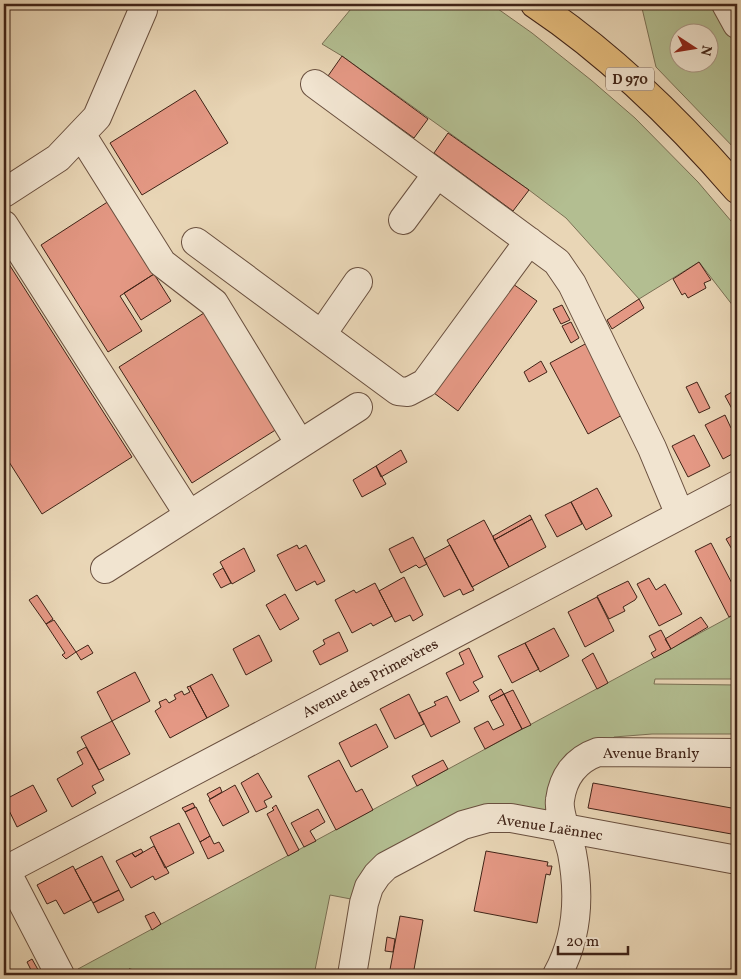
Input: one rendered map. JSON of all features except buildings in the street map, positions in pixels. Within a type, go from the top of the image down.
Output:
[{"type":"main road","name":"D 970","points":[[535,4],[635,84],[716,164],[737,189]]},
{"type":"street","points":[[726,4],[737,24]]},
{"type":"street","points":[[4,193],[58,158],[97,117],[143,10]]},
{"type":"street","points":[[315,84],[557,262],[572,284],[652,448],[675,503]]},
{"type":"street","points":[[81,134],[162,263],[214,303],[300,444]]},
{"type":"street","points":[[403,220],[437,174]]},
{"type":"street","points":[[4,225],[189,515]]},
{"type":"street","points":[[196,242],[398,391],[408,392],[425,383],[529,241]]},
{"type":"street","points":[[322,334],[358,282]]},
{"type":"street","points":[[105,569],[358,407]]},
{"type":"street","name":"Avenue des Primevères","points":[[4,869],[675,503],[737,485]]},
{"type":"street","name":"Avenue Branly","points":[[565,828],[560,801],[565,782],[573,766],[585,756],[598,752],[737,753]]},
{"type":"street","name":"Avenue Laënnec","points":[[352,975],[364,903],[377,875],[386,866],[463,825],[499,817],[737,860]]},
{"type":"street","points":[[557,975],[565,962],[573,939],[577,913],[572,853],[565,828]]},
{"type":"street","points":[[4,869],[60,975]]},
{"type":"green space","points":[[355,4],[491,4],[532,33],[591,80],[635,118],[698,182],[737,228],[737,311],[699,262],[639,299],[566,218],[342,56],[322,44]]},
{"type":"green space","points":[[641,4],[737,4],[737,151],[656,67]]},
{"type":"green space","points":[[737,613],[737,679],[655,679],[654,684],[737,685],[737,734],[652,734],[614,737],[540,814],[493,809],[356,900],[330,895],[314,975],[163,975],[129,969],[127,975],[81,975],[78,969]]}]
